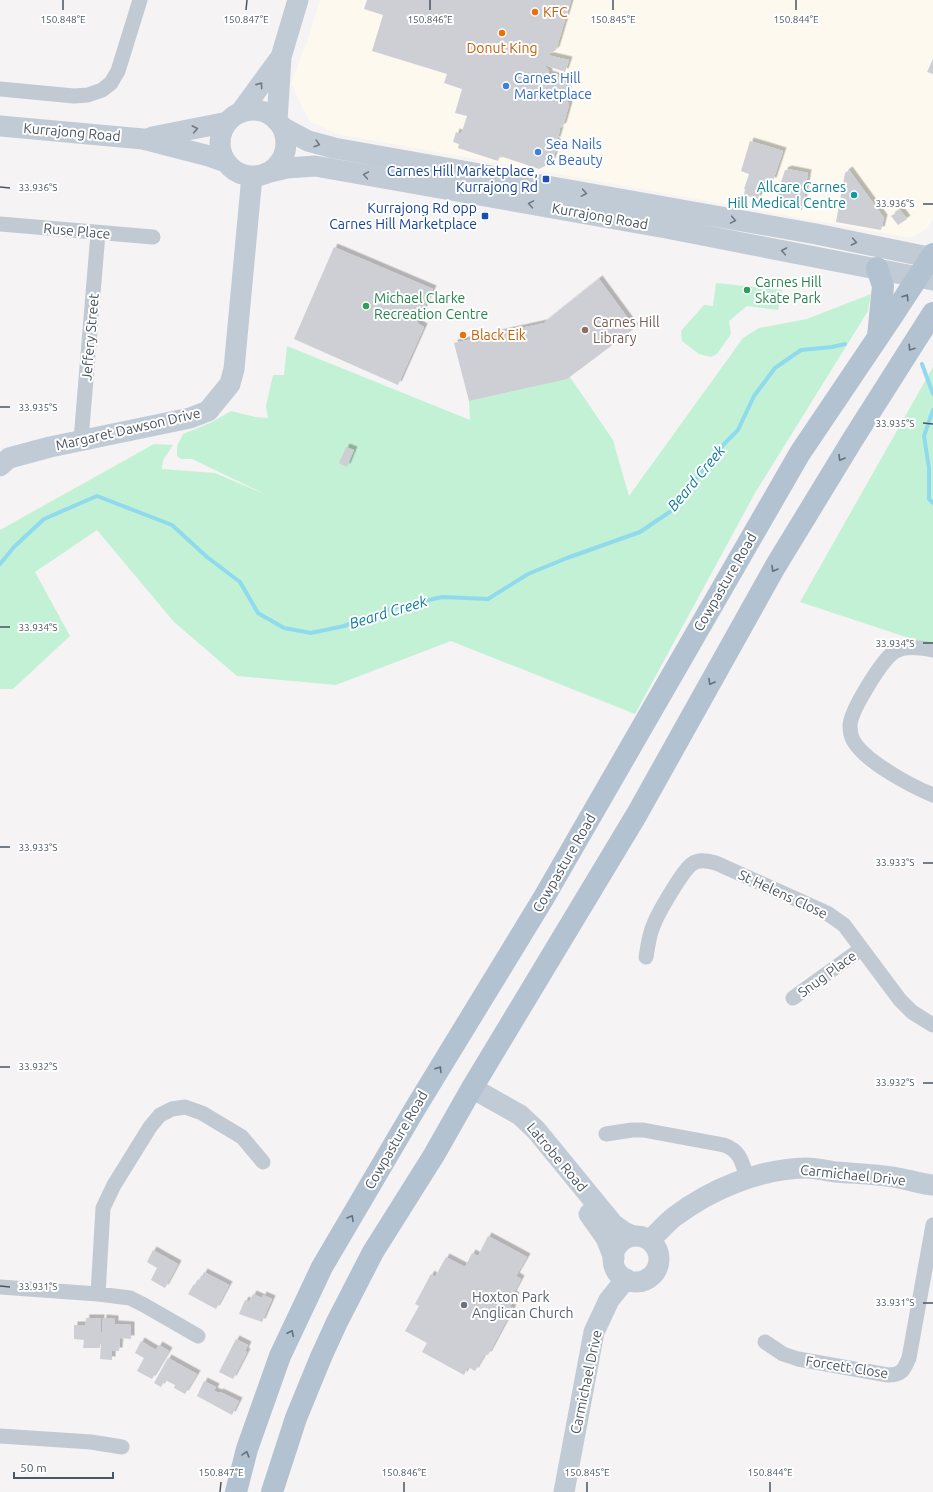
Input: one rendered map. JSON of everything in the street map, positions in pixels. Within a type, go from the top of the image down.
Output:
[{"type":"main road","points":[[279,124],[280,56],[298,0]]},
{"type":"main road","points":[[143,139],[234,118],[250,111],[260,111],[269,115],[279,124],[285,136],[286,145],[284,154],[274,169],[259,175],[243,175],[235,171],[226,162],[220,146],[220,137],[223,129],[234,118],[280,56]]},
{"type":"main road","name":"Kurrajong Road","points":[[279,124],[308,141],[334,148],[809,233],[932,257]]},
{"type":"main road","name":"Kurrajong Road","points":[[0,126],[143,139]]},
{"type":"main road","points":[[143,139],[209,156],[226,162]]},
{"type":"main road","name":"Kurrajong Road","points":[[259,175],[287,168],[315,166],[666,228],[926,278]]},
{"type":"main road","name":"Margaret Dawson Drive","points":[[0,466],[9,458],[50,447],[170,422],[208,411],[230,384],[234,369],[259,175]]},
{"type":"main road","name":"Cowpasture Road","points":[[236,1492],[247,1449],[280,1356],[322,1267],[416,1107],[543,899],[800,453],[877,339],[926,278],[932,257]]},
{"type":"main road","points":[[877,268],[883,286],[877,339]]},
{"type":"main road","points":[[272,1492],[296,1418],[320,1357],[336,1322],[373,1252],[434,1155],[468,1095],[637,814],[775,567],[853,439],[933,314]]},
{"type":"main road","name":"Latrobe Road","points":[[468,1095],[528,1121],[613,1224],[624,1232],[641,1238]]},
{"type":"main road","name":"Latrobe Road","points":[[468,1095],[526,1137],[594,1220],[606,1238],[614,1258]]},
{"type":"main road","name":"Carmichael Drive","points":[[641,1238],[698,1201],[718,1190],[747,1178],[794,1169],[816,1168],[835,1172],[903,1179],[933,1185]]},
{"type":"main road","points":[[641,1238],[658,1251],[659,1258],[656,1270],[652,1276],[639,1281],[626,1279],[617,1270],[614,1258],[614,1252],[622,1241],[641,1238]]},
{"type":"main road","name":"Carmichael Drive","points":[[564,1492],[594,1332],[609,1300],[626,1279]]},
{"type":"street","points":[[0,89],[74,96],[88,95],[102,90],[111,83],[118,71],[140,0]]},
{"type":"street","name":"Ruse Place","points":[[0,224],[153,237]]},
{"type":"street","name":"Jeffery Street","points":[[82,440],[98,233]]},
{"type":"street","points":[[933,650],[916,647],[906,648],[895,652],[886,659],[856,709],[850,725],[853,740],[860,750],[872,760],[906,781],[933,795]]},
{"type":"street","name":"St Helens Close","points":[[646,957],[654,924],[683,874],[692,864],[698,861],[706,860],[716,863],[827,913],[844,925],[900,1000],[912,1012],[933,1026]]},
{"type":"street","name":"Snug Place","points":[[793,998],[861,949]]},
{"type":"street","points":[[98,1294],[103,1208],[118,1178],[150,1127],[160,1115],[172,1109],[185,1107],[202,1113],[242,1137],[263,1162]]},
{"type":"street","points":[[606,1134],[643,1130],[724,1145],[738,1154],[747,1178]]},
{"type":"street","name":"Forcett Close","points":[[765,1342],[783,1354],[798,1359],[888,1375],[902,1372],[909,1358],[933,1225]]},
{"type":"street","points":[[0,1287],[123,1297],[137,1301],[198,1336]]},
{"type":"street","points":[[0,1436],[91,1442],[122,1447]]},
{"type":"shaded area","points":[[320,0],[933,0],[933,220],[928,228],[911,238],[337,134],[309,121],[291,83],[307,42]]},
{"type":"green space","points":[[716,283],[782,290],[778,310],[747,306],[729,321],[731,334],[717,354],[711,357],[699,354],[682,341],[681,331],[704,305],[713,306]]},
{"type":"green space","points":[[871,294],[868,311],[755,493],[635,714],[451,641],[336,685],[237,676],[174,622],[97,530],[35,572],[70,636],[13,689],[0,689],[0,530],[154,444],[173,445],[163,460],[162,469],[215,473],[269,496],[192,459],[181,459],[177,456],[177,446],[183,434],[210,423],[231,411],[255,417],[268,418],[266,406],[273,375],[284,375],[287,346],[470,420],[469,401],[570,377],[613,440],[629,496],[743,338],[759,328],[807,319]]},
{"type":"green space","points":[[933,367],[933,643],[912,639],[800,602]]},
{"type":"building","name":"Carnes Hill Marketplace","points":[[367,0],[571,0],[556,50],[547,55],[569,60],[565,72],[545,65],[549,74],[562,78],[568,90],[566,98],[569,105],[563,126],[558,129],[560,130],[557,140],[555,140],[558,144],[551,164],[546,162],[545,166],[539,169],[500,156],[498,161],[458,148],[459,144],[453,142],[456,132],[461,134],[467,116],[455,113],[462,89],[444,83],[447,74],[372,51],[383,15],[364,9]]},
{"type":"building","points":[[933,59],[933,74],[927,72]]},
{"type":"building","points":[[750,141],[783,151],[773,181],[765,179],[758,199],[744,195],[744,189],[749,174],[741,171]]},
{"type":"building","points":[[788,169],[808,173],[802,210],[781,206],[781,204],[774,203],[785,170]]},
{"type":"building","name":"Allcare Carnes Hill Medical Centre","points":[[849,170],[884,218],[881,230],[836,222],[845,173]]},
{"type":"building","points":[[900,210],[907,219],[898,225],[891,216]]},
{"type":"building","name":"Michael Clarke Recreation Centre","points":[[334,247],[433,289],[417,323],[424,327],[398,385],[294,339]]},
{"type":"building","points":[[599,279],[635,328],[567,379],[469,401],[454,343],[544,323]]},
{"type":"building","points":[[346,447],[354,450],[347,467],[339,463]]},
{"type":"building","name":"Hoxton Park Anglican Church","points":[[488,1236],[527,1257],[516,1276],[521,1279],[513,1294],[516,1296],[510,1307],[513,1308],[488,1355],[485,1354],[475,1371],[468,1367],[464,1375],[422,1352],[427,1343],[405,1331],[419,1306],[415,1304],[431,1274],[435,1277],[446,1257],[465,1267],[472,1253],[478,1256]]},
{"type":"building","points":[[153,1250],[178,1264],[165,1288],[151,1280],[157,1268],[147,1262]]},
{"type":"building","points":[[204,1272],[229,1285],[216,1309],[188,1294],[198,1279],[200,1280]]},
{"type":"building","points":[[253,1294],[262,1298],[263,1295],[272,1299],[262,1322],[239,1314],[245,1300],[249,1302]]},
{"type":"building","points":[[86,1318],[101,1318],[100,1348],[83,1348],[84,1340],[74,1339],[74,1325],[85,1325]]},
{"type":"building","points":[[103,1318],[115,1319],[115,1324],[131,1325],[131,1339],[120,1338],[119,1351],[112,1351],[112,1360],[100,1359]]},
{"type":"building","points":[[236,1339],[248,1345],[245,1351],[247,1352],[233,1379],[219,1372]]},
{"type":"building","points":[[141,1341],[156,1350],[159,1345],[169,1351],[152,1379],[137,1371],[144,1358],[135,1353]]},
{"type":"building","points":[[168,1358],[197,1374],[185,1394],[174,1388],[175,1385],[165,1380],[161,1387],[154,1383]]},
{"type":"building","points":[[204,1381],[216,1387],[214,1391],[220,1392],[239,1401],[232,1415],[197,1396]]},
{"type":"waterway","name":"Beard Creek","points":[[0,564],[14,547],[44,519],[97,496],[172,525],[207,557],[240,582],[258,613],[284,628],[311,633],[344,626],[393,608],[442,597],[488,599],[528,574],[567,558],[640,532],[671,511],[724,444],[738,430],[754,396],[775,368],[801,350],[832,347],[845,344]]},
{"type":"waterway","name":"Beard Creek","points":[[922,364],[933,394]]},
{"type":"waterway","name":"Beard Creek","points":[[933,410],[924,436],[929,468],[929,499],[933,503]]},
{"type":"place","name":"KFC","points":[[535,12]]},
{"type":"place","name":"Donut King","points":[[502,33]]},
{"type":"place","name":"Carnes Hill Marketplace","points":[[506,86]]},
{"type":"place","name":"Sea Nails & Beauty","points":[[538,152]]},
{"type":"place","name":"Carnes Hill Marketplace, Kurrajong Rd","points":[[546,179]]},
{"type":"place","name":"Allcare Carnes Hill Medical Centre","points":[[854,195]]},
{"type":"place","name":"Kurrajong Rd opp Carnes Hill Marketplace","points":[[485,216]]},
{"type":"place","name":"Carnes Hill Skate Park","points":[[747,290]]},
{"type":"place","name":"Michael Clarke Recreation Centre","points":[[366,306]]},
{"type":"place","name":"Carnes Hill Library","points":[[585,330]]},
{"type":"place","name":"Black Eik","points":[[463,335]]},
{"type":"place","name":"Hoxton Park Anglican Church","points":[[464,1305]]}]
